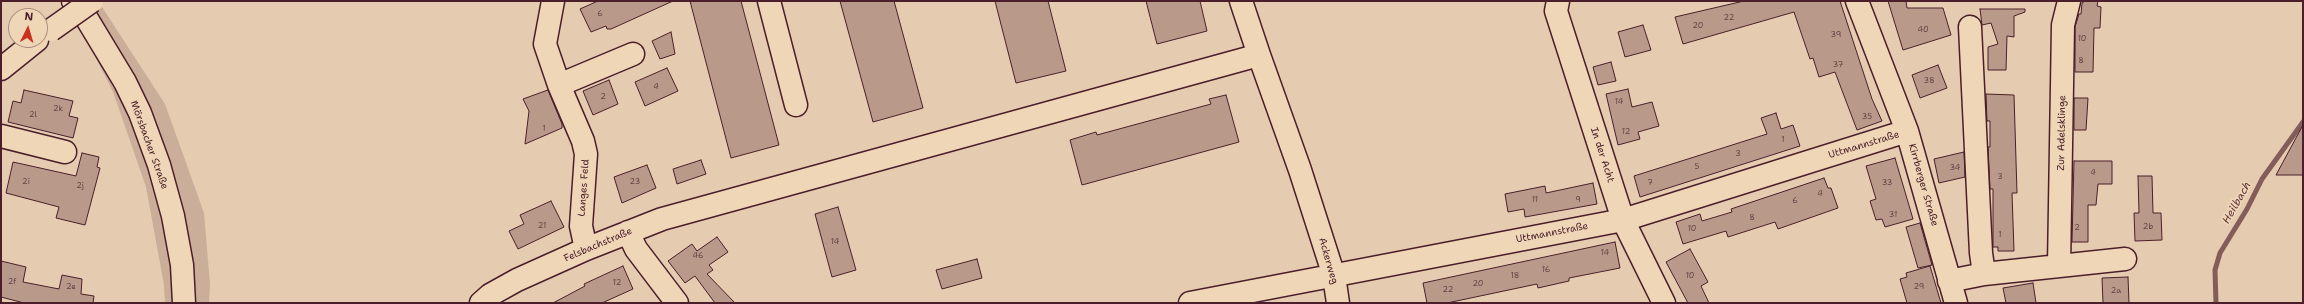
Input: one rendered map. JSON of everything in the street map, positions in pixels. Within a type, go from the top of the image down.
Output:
[{"type":"street","name":"Mörsbacher Straße","points":[[73,1],[87,19],[125,82],[140,113],[156,158],[173,216],[182,265],[184,303]]},
{"type":"street","points":[[48,32],[92,1]]},
{"type":"street","name":"Langes Feld","points":[[553,1],[545,44],[559,85],[584,141],[586,154],[581,226],[586,248]]},
{"type":"street","points":[[769,1],[796,105]]},
{"type":"street","name":"Ackerweg","points":[[1241,1],[1334,276],[1338,303]]},
{"type":"street","name":"In der Acht","points":[[1558,1],[1556,11],[1623,220],[1664,303]]},
{"type":"street","name":"Kirrberger Straße","points":[[1857,1],[1907,131],[1956,303]]},
{"type":"street","name":"Zur Adelsklinge","points":[[2059,266],[2063,25],[2069,1]]},
{"type":"street","points":[[1970,27],[1981,254],[1984,274]]},
{"type":"street","points":[[1,69],[28,48]]},
{"type":"street","points":[[559,85],[633,54]]},
{"type":"street","name":"Felsbachstraße","points":[[481,303],[490,295],[517,280],[586,248],[662,219],[1259,55]]},
{"type":"street","name":"Uttmannstraße","points":[[1190,303],[1623,220],[1907,131]]},
{"type":"street","points":[[1,136],[65,152]]},
{"type":"street","points":[[628,232],[636,249],[677,303]]},
{"type":"street","points":[[1949,280],[1984,274],[2126,259]]},
{"type":"shaded area","points":[[102,7],[165,104],[204,213],[210,284],[209,303],[165,303],[164,285],[146,187],[113,92],[87,40],[76,26]]},
{"type":"building","points":[[598,1],[673,1],[611,29],[607,29],[606,26],[591,32],[580,9]]},
{"type":"building","points":[[690,1],[741,1],[779,145],[731,158]]},
{"type":"building","points":[[840,1],[894,1],[923,108],[873,122]]},
{"type":"building","points":[[995,1],[1048,1],[1066,71],[1016,83]]},
{"type":"building","points":[[1146,1],[1200,1],[1207,31],[1157,44]]},
{"type":"building","points":[[1744,1],[1840,1],[1872,99],[1882,121],[1857,130],[1835,72],[1819,77],[1813,58],[1810,59],[1794,12],[1683,44],[1675,17]]},
{"type":"building","points":[[1888,1],[1906,1],[1907,8],[1943,8],[1951,35],[1903,50]]},
{"type":"building","points":[[2085,1],[2098,1],[2097,6],[2101,7],[2100,28],[2094,28],[2093,72],[2075,72],[2075,27],[2079,14],[2081,14],[2082,3]]},
{"type":"building","points":[[1980,9],[2025,9],[2025,12],[2014,16],[2014,37],[2007,36],[2006,70],[1988,70],[1988,47],[1998,44],[1991,23],[1982,25]]},
{"type":"building","points":[[1643,25],[1651,50],[1625,57],[1618,32]]},
{"type":"building","points":[[671,32],[675,54],[660,59],[652,41]]},
{"type":"building","points":[[1611,62],[1616,81],[1598,85],[1593,67]]},
{"type":"building","points":[[1938,65],[1947,88],[1920,98],[1912,75]]},
{"type":"building","points":[[667,68],[678,91],[645,106],[635,82]]},
{"type":"building","points":[[609,80],[618,104],[593,115],[583,91]]},
{"type":"building","points":[[1628,89],[1632,107],[1652,102],[1659,126],[1638,132],[1640,139],[1618,145],[1606,94]]},
{"type":"building","points":[[24,90],[73,101],[69,116],[78,118],[73,138],[8,122],[13,101],[21,103]]},
{"type":"building","points":[[548,90],[562,124],[562,128],[525,144],[529,111],[523,99]]},
{"type":"building","points":[[1986,94],[2014,95],[2017,193],[2012,193],[2014,251],[1998,251],[1998,247],[1993,247],[1993,189],[1990,189],[1988,147],[1990,147],[1990,121],[1987,121]]},
{"type":"building","points":[[1226,95],[1239,142],[1082,185],[1070,140],[1096,132],[1097,135],[1211,104],[1209,99]]},
{"type":"building","points":[[2074,98],[2088,98],[2086,130],[2074,130]]},
{"type":"building","points":[[1776,113],[1781,129],[1793,125],[1800,146],[1640,197],[1634,176],[1767,134],[1761,118]]},
{"type":"building","points":[[2303,125],[2303,175],[2276,175]]},
{"type":"building","points":[[1964,152],[1965,177],[1939,183],[1934,159]]},
{"type":"building","points":[[82,153],[99,157],[97,167],[100,168],[85,225],[56,218],[59,207],[6,193],[13,162],[76,176]]},
{"type":"building","points":[[1895,158],[1913,219],[1885,227],[1882,219],[1876,220],[1870,201],[1876,199],[1866,166]]},
{"type":"building","points":[[701,160],[706,174],[677,184],[673,169]]},
{"type":"building","points":[[2074,161],[2112,161],[2112,184],[2098,184],[2096,205],[2088,205],[2088,242],[2072,242]]},
{"type":"building","points":[[647,165],[656,188],[622,203],[614,177]]},
{"type":"building","points":[[2138,176],[2152,176],[2153,213],[2161,213],[2162,240],[2135,241],[2134,213],[2139,213]]},
{"type":"building","points":[[1824,178],[1828,188],[1831,188],[1838,208],[1778,229],[1775,222],[1728,237],[1726,231],[1683,244],[1676,222],[1700,214],[1702,221],[1732,212],[1731,209]]},
{"type":"building","points":[[1593,183],[1597,204],[1525,217],[1524,209],[1508,212],[1505,194],[1545,186],[1546,193]]},
{"type":"building","points":[[551,201],[564,227],[518,249],[509,231],[524,224],[520,215]]},
{"type":"building","points":[[838,207],[856,270],[832,277],[815,214]]},
{"type":"building","points":[[1920,223],[1932,265],[1918,268],[1906,227]]},
{"type":"building","points":[[717,237],[728,252],[709,265],[713,270],[707,274],[735,303],[715,303],[695,276],[685,283],[668,261],[692,244],[697,251]]},
{"type":"building","points":[[1615,242],[1620,268],[1569,278],[1569,281],[1538,288],[1537,284],[1447,303],[1427,303],[1423,283]]},
{"type":"building","points":[[1690,249],[1708,282],[1701,286],[1709,303],[1688,303],[1666,262]]},
{"type":"building","points":[[977,259],[982,278],[942,289],[936,270]]},
{"type":"building","points":[[1,261],[26,267],[23,282],[59,289],[62,275],[82,279],[81,294],[94,296],[93,303],[24,303],[1,297]]},
{"type":"building","points":[[623,266],[633,289],[602,303],[553,303],[585,286],[584,284]]},
{"type":"building","points":[[1930,266],[1941,303],[1907,303],[1900,279],[1907,277],[1906,273]]},
{"type":"building","points":[[2128,277],[2129,303],[2103,303],[2102,278]]},
{"type":"building","points":[[2033,283],[2036,303],[2006,303],[2003,288]]},
{"type":"waterway","name":"Heilbach","points":[[2216,303],[2215,270],[2220,253],[2247,209],[2262,179],[2303,122]]}]
